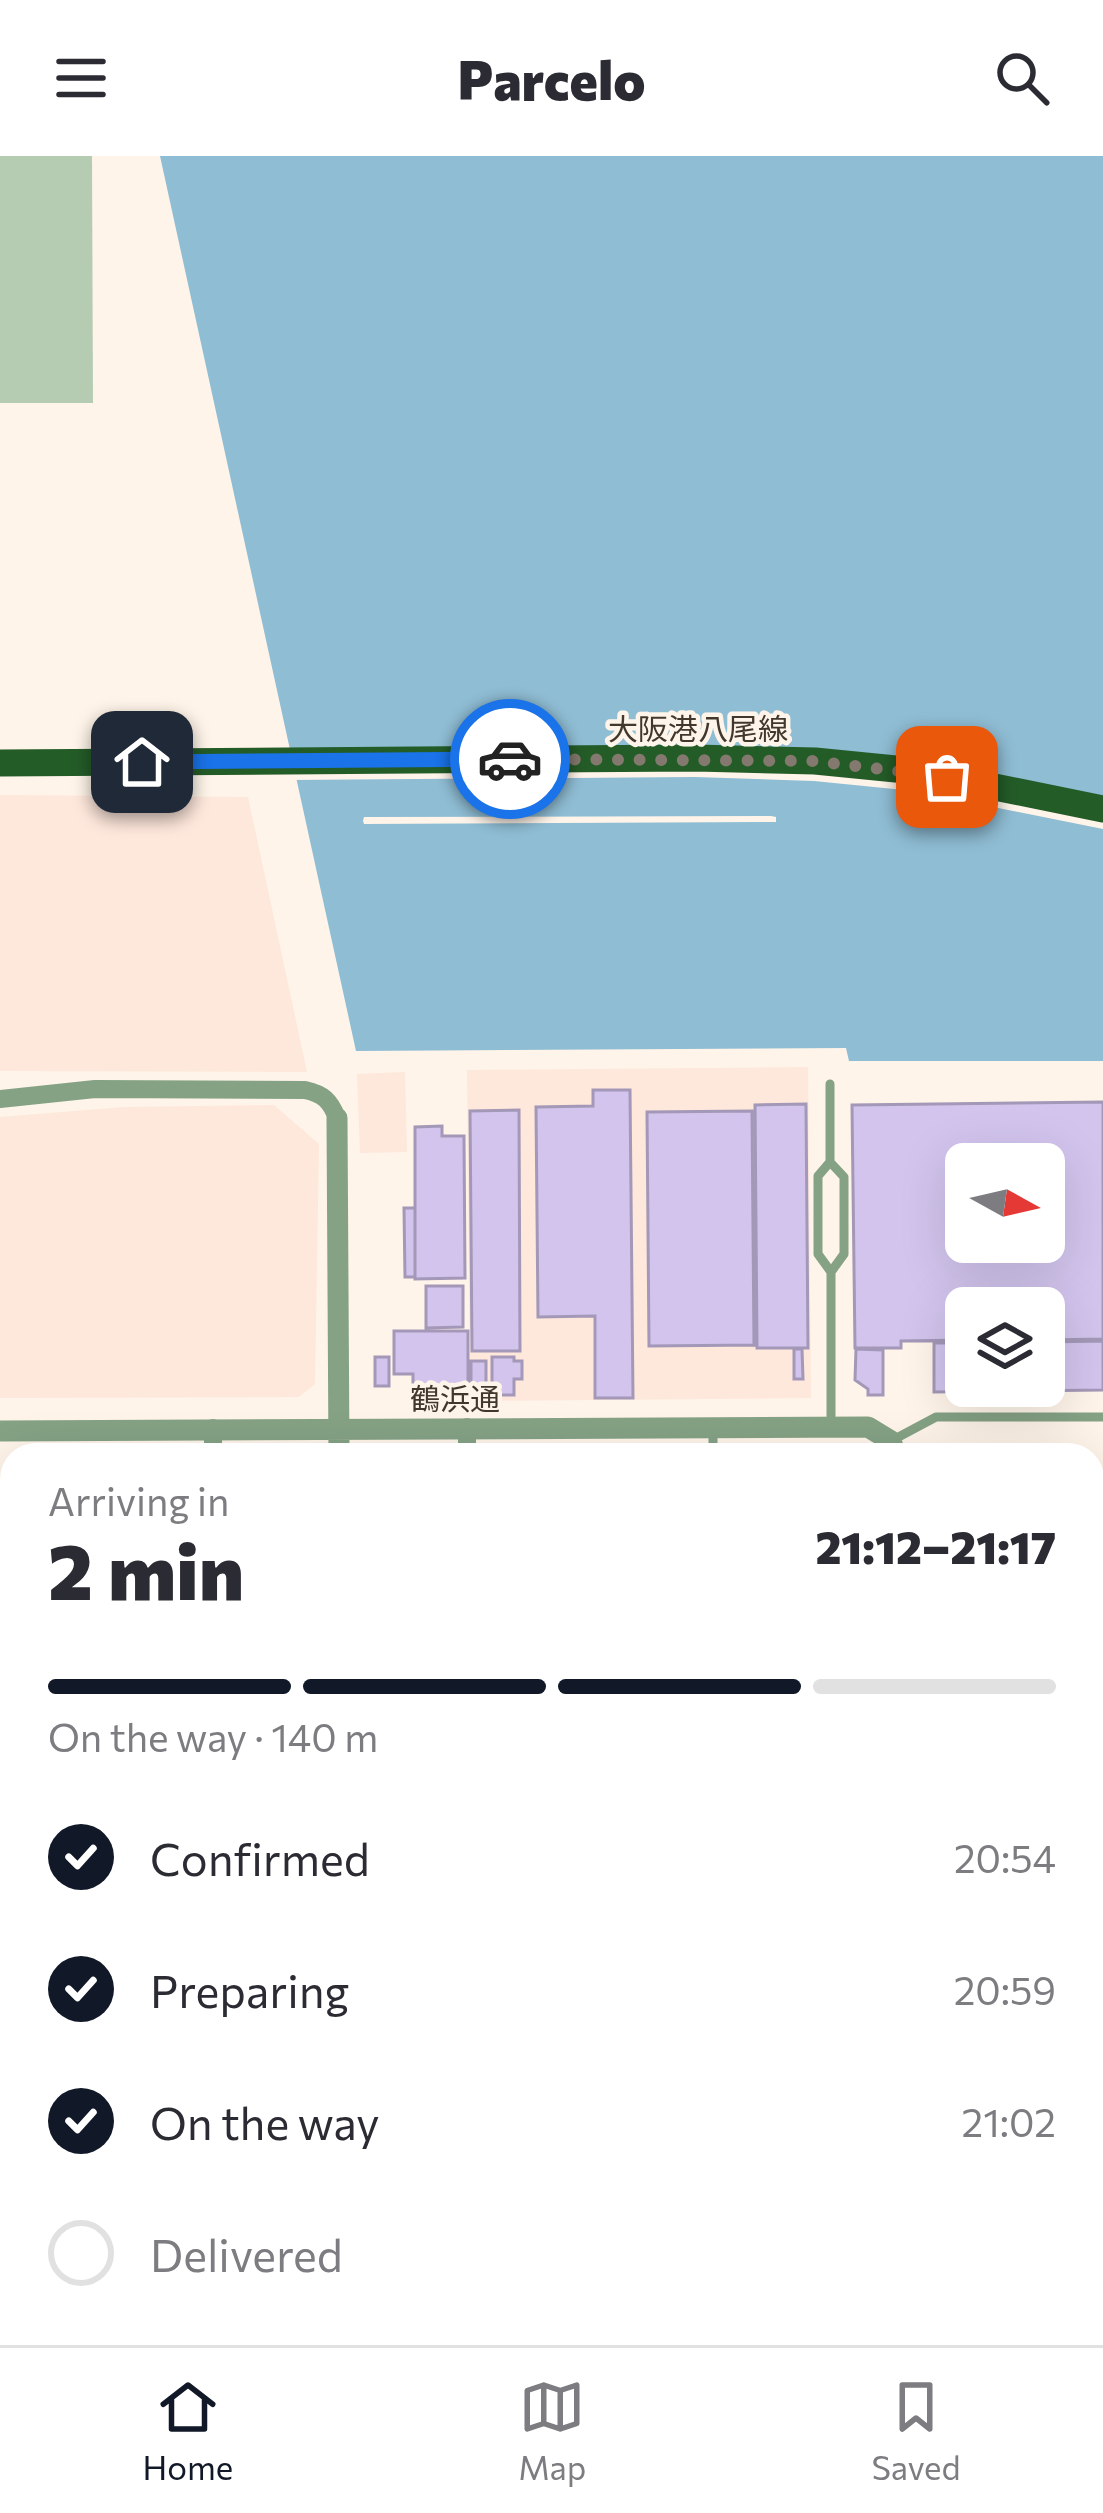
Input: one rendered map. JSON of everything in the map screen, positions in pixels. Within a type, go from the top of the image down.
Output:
[{"type":"main road","name":"大阪港八尾線","points":[[0,763],[814,761],[916,771],[1103,809]]},
{"type":"street","points":[[0,1099],[95,1089],[305,1090],[331,1102],[337,1118],[338,1443]]},
{"type":"street","name":"鶴浜通","points":[[0,1431],[102,1440],[213,1428],[831,1426],[868,1427],[888,1443]]},
{"type":"street","points":[[466,1427],[467,1443]]},
{"type":"street","points":[[213,1428],[213,1443]]},
{"type":"lane","points":[[830,1084],[830,1162],[818,1176],[818,1254],[831,1272],[831,1426]]},
{"type":"lane","points":[[830,1162],[844,1177],[844,1254],[831,1272]]},
{"type":"lane","points":[[901,1443],[935,1417],[1103,1417]]},
{"type":"lane","points":[[713,1426],[713,1443]]},
{"type":"shaded area","points":[[0,795],[248,797],[307,1072],[0,1071]]},
{"type":"shaded area","points":[[808,1067],[811,1398],[470,1401],[467,1070]]},
{"type":"shaded area","points":[[405,1072],[407,1152],[360,1153],[357,1074]]},
{"type":"shaded area","points":[[274,1105],[319,1144],[315,1384],[299,1397],[0,1398],[0,1117],[125,1107]]},
{"type":"green space","points":[[0,156],[92,156],[93,403],[0,403]]},
{"type":"water","points":[[160,156],[1103,156],[1103,1061],[849,1061],[846,1048],[356,1051]]},
{"type":"pier","points":[[570,748],[1103,798],[1103,829],[914,791],[814,781],[695,777],[290,780],[284,750]]},
{"type":"pier","points":[[771,816],[776,822],[363,821],[364,817]]},
{"type":"building","points":[[593,1090],[630,1090],[633,1398],[595,1398],[595,1316],[538,1317],[536,1107],[593,1106]]},
{"type":"building","points":[[1103,1102],[1103,1339],[1065,1340],[1065,1287],[945,1287],[945,1340],[901,1341],[901,1348],[855,1348],[852,1105]]},
{"type":"building","points":[[806,1104],[808,1348],[757,1348],[755,1105]]},
{"type":"building","points":[[519,1110],[520,1351],[472,1351],[470,1111]]},
{"type":"building","points":[[752,1111],[754,1345],[649,1346],[647,1112]]},
{"type":"building","points":[[442,1126],[442,1136],[464,1136],[465,1278],[415,1279],[415,1127]]},
{"type":"building","points":[[404,1208],[415,1208],[415,1277],[405,1277]]},
{"type":"building","points":[[426,1286],[463,1286],[463,1327],[426,1328]]},
{"type":"building","points":[[394,1331],[468,1331],[468,1398],[413,1399],[413,1374],[394,1374]]},
{"type":"building","points":[[1103,1341],[1103,1390],[1065,1390],[1065,1342]]},
{"type":"building","points":[[934,1343],[945,1343],[945,1392],[934,1392]]},
{"type":"building","points":[[794,1349],[802,1349],[803,1379],[794,1379]]},
{"type":"building","points":[[856,1349],[883,1350],[883,1395],[868,1395],[868,1389],[855,1380]]},
{"type":"building","points":[[375,1357],[389,1357],[389,1386],[375,1386]]},
{"type":"building","points":[[492,1357],[522,1361],[522,1379],[514,1379],[514,1395],[492,1395]]},
{"type":"building","points":[[471,1361],[486,1361],[486,1391],[480,1391],[480,1397],[471,1391]]},
{"type":"way so far","points":[[510,759],[814,761],[947,777]]},
{"type":"route","points":[[142,762],[510,759]]}]
